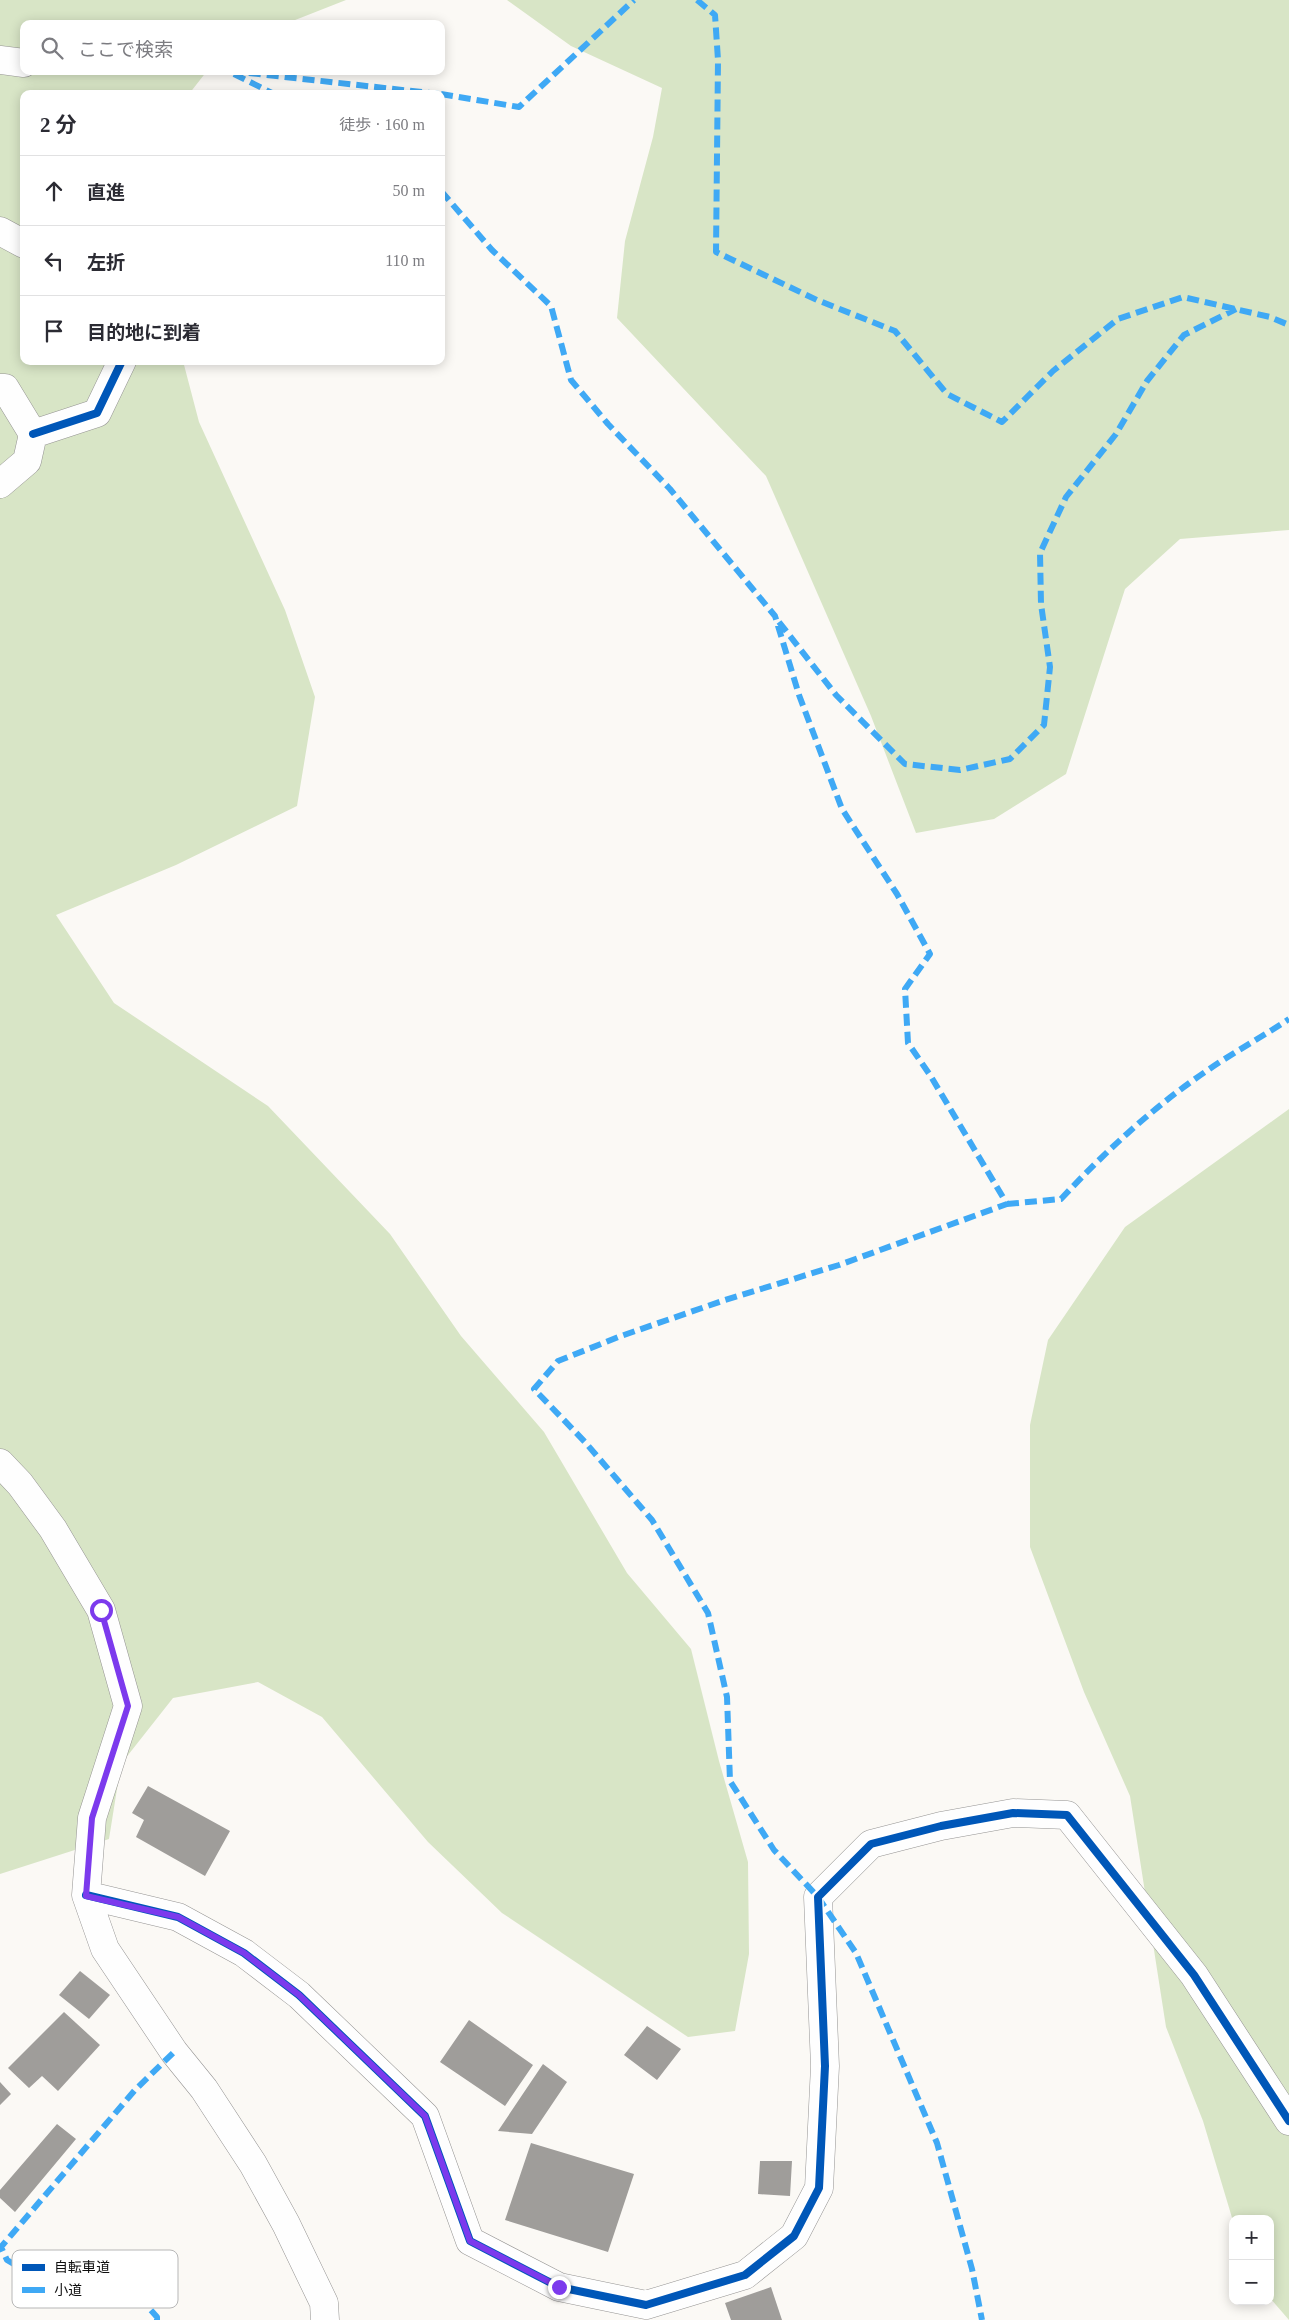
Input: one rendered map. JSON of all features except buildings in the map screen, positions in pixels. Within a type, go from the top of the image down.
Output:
[{"type":"street","points":[[0,60],[20,62]]},
{"type":"street","points":[[0,231],[20,242]]},
{"type":"street","points":[[32,434],[97,413],[120,365]]},
{"type":"street","points":[[0,388],[5,388],[32,434],[27,461],[0,484]]},
{"type":"street","points":[[0,1463],[20,1484],[53,1530],[101,1610],[128,1706],[92,1818],[86,1896],[105,1949],[174,2052],[204,2089],[253,2164],[286,2224],[324,2303],[326,2320]]},
{"type":"street","points":[[86,1896],[178,1917],[244,1953],[299,1995],[425,2116],[470,2241],[559,2287],[646,2305],[745,2275],[794,2236],[819,2188],[826,2066],[818,1898],[871,1844],[941,1826],[1014,1813],[1067,1815],[1194,1975],[1289,2121]]},
{"type":"green space","points":[[0,0],[346,0],[295,20],[20,20],[20,75],[204,75],[192,90],[20,90],[20,365],[184,365],[199,422],[285,610],[315,697],[297,806],[176,865],[56,915],[114,1003],[268,1106],[390,1234],[461,1336],[544,1432],[627,1573],[691,1649],[719,1761],[748,1862],[749,1954],[735,2031],[688,2037],[502,1913],[428,1842],[322,1717],[258,1682],[173,1698],[121,1764],[109,1839],[0,1874]]},
{"type":"green space","points":[[507,0],[1289,0],[1289,530],[1180,539],[1125,589],[1066,774],[994,819],[916,833],[871,716],[766,476],[617,318],[625,241],[653,137],[662,88],[571,46]]},
{"type":"green space","points":[[1289,1109],[1289,2320],[1274,2303],[1274,2215],[1231,2215],[1203,2121],[1166,2027],[1130,1796],[1084,1692],[1030,1547],[1030,1425],[1048,1340],[1125,1227]]},
{"type":"marked path","points":[[445,95],[519,107],[634,0]]},
{"type":"marked path","points":[[697,0],[715,15],[718,60],[716,252],[817,300],[895,331],[947,394],[1002,422],[1053,371],[1118,319],[1183,297],[1270,317],[1289,325]]},
{"type":"marked path","points":[[236,75],[266,90]]},
{"type":"marked path","points":[[267,75],[403,90]]},
{"type":"marked path","points":[[445,196],[492,250],[551,306],[571,380],[608,424],[670,489],[775,616],[799,695],[842,809],[897,894],[930,954],[905,989],[908,1043],[930,1075],[1007,1204],[839,1265],[725,1300],[621,1336],[558,1361],[534,1389],[585,1442],[652,1520],[708,1613],[727,1697],[730,1781],[774,1850],[818,1897],[856,1953],[937,2143],[972,2269],[982,2320]]},
{"type":"marked path","points":[[779,622],[836,695],[905,764],[960,770],[1010,759],[1044,725],[1050,667],[1041,604],[1040,553],[1066,497],[1116,434],[1147,381],[1184,335],[1236,309]]},
{"type":"marked path","points":[[1007,1204],[1061,1199],[1095,1164],[1149,1114],[1218,1063],[1289,1019]]},
{"type":"marked path","points":[[12,2263],[7,2260],[1,2247],[135,2090],[174,2052]]},
{"type":"marked path","points":[[149,2308],[157,2317],[157,2320]]},
{"type":"cycle path","points":[[33,434],[97,413],[120,365]]},
{"type":"cycle path","points":[[86,1895],[178,1917],[244,1953],[299,1995],[425,2116],[470,2241],[559,2287],[646,2305],[745,2275],[794,2236],[819,2188],[825,2066],[818,1897],[871,1844],[941,1826],[1013,1813],[1067,1815],[1194,1975],[1289,2121]]},
{"type":"route","points":[[101,1610],[128,1706],[92,1818],[86,1896],[178,1917],[244,1953],[299,1995],[425,2116],[470,2241],[559,2287]]}]
